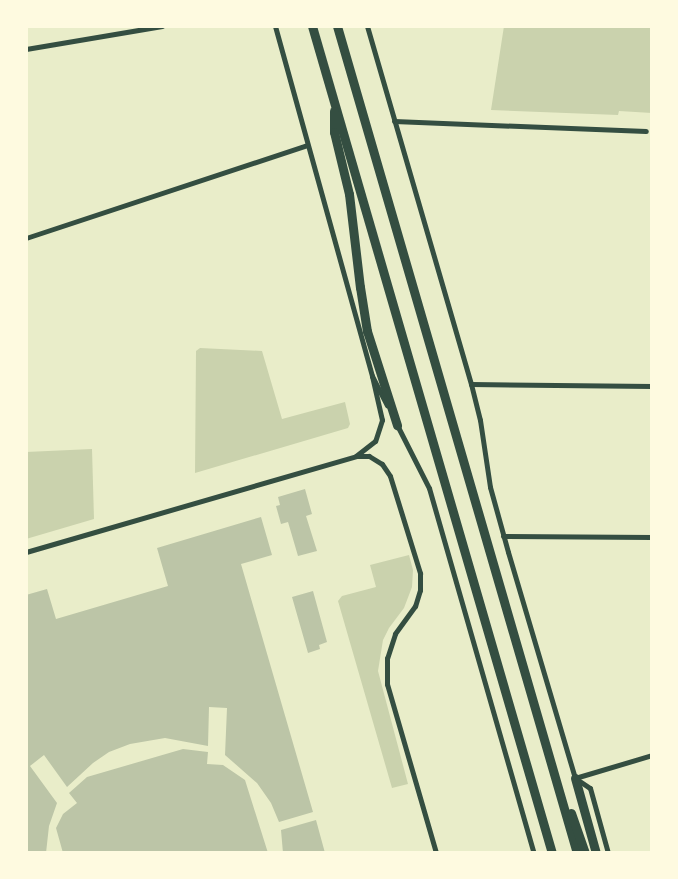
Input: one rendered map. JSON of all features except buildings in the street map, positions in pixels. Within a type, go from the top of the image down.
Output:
[{"type":"highway","points":[[312,26],[552,853]]},
{"type":"highway","points":[[337,26],[577,853]]},
{"type":"highway","points":[[334,106],[334,132],[349,194],[367,331],[397,424]]},
{"type":"highway","points":[[574,778],[596,853]]},
{"type":"highway","points":[[556,781],[585,853]]},
{"type":"street","points":[[26,49],[162,26]]},
{"type":"street","points":[[275,26],[372,376],[382,420],[375,441],[356,456]]},
{"type":"street","points":[[367,26],[471,384],[480,420],[490,488],[503,536],[574,778],[590,788],[608,853]]},
{"type":"street","points":[[394,121],[646,131]]},
{"type":"street","points":[[26,238],[307,144]]},
{"type":"street","points":[[372,376],[429,488],[534,853]]},
{"type":"street","points":[[471,384],[652,386]]},
{"type":"street","points":[[26,552],[356,456],[369,456],[382,464],[390,476],[420,573],[420,590],[414,606],[395,634],[387,658],[387,684],[436,853]]},
{"type":"street","points":[[503,536],[652,537]]},
{"type":"street","points":[[574,778],[652,755]]},
{"type":"green space","points":[[504,26],[652,26],[652,113],[619,111],[618,115],[491,110]]},
{"type":"green space","points":[[200,348],[262,351],[282,419],[345,402],[350,424],[348,428],[195,473],[196,351]]},
{"type":"green space","points":[[92,449],[94,519],[26,539],[26,452]]},
{"type":"green space","points":[[409,555],[413,570],[412,587],[404,608],[389,628],[383,640],[378,671],[408,784],[392,788],[338,601],[342,596],[376,587],[370,565]]}]
